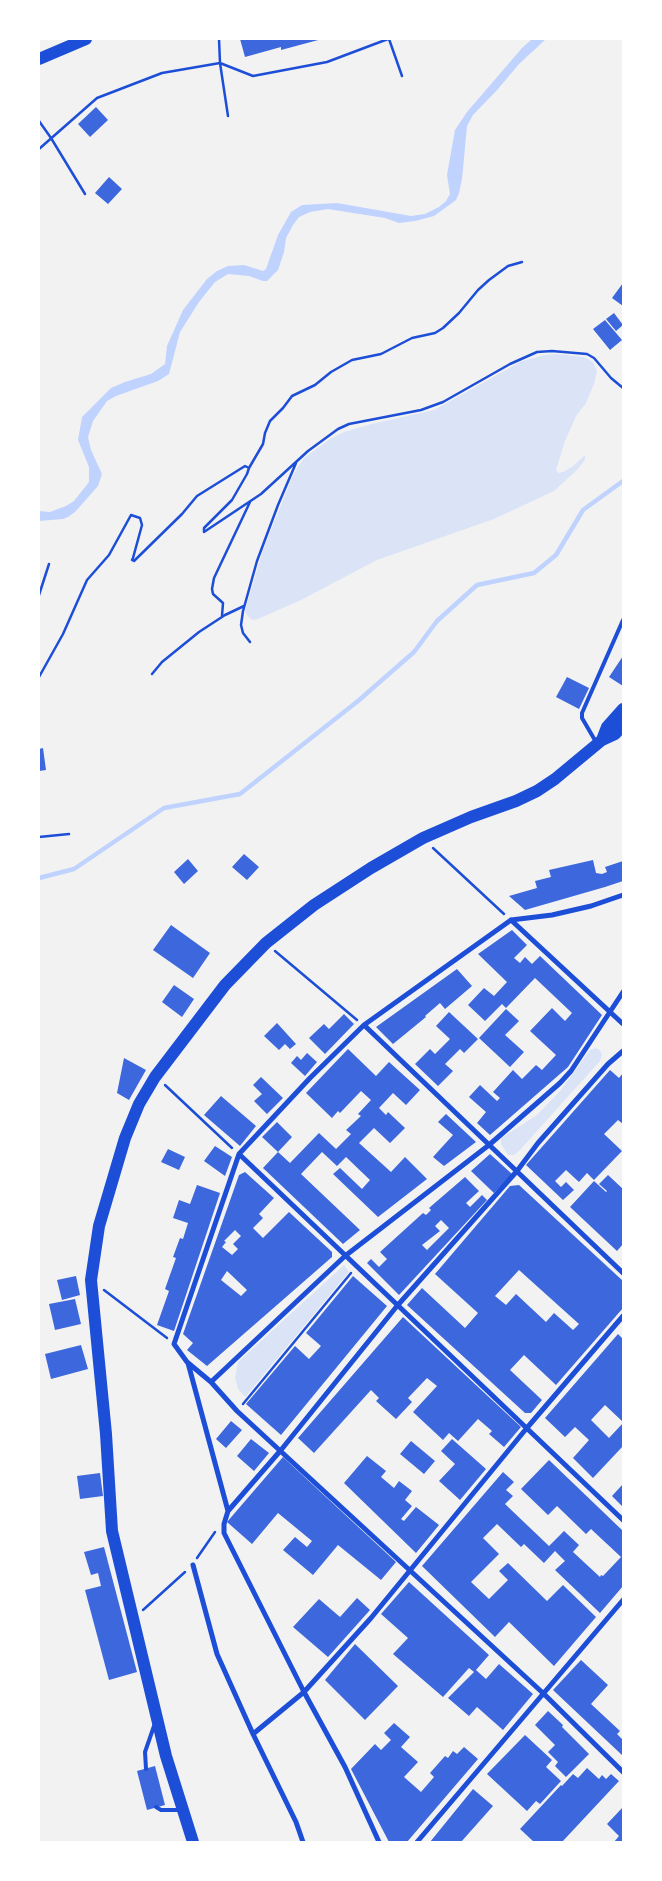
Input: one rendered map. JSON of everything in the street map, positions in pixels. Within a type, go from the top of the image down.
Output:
[{"type":"highway","points":[[39,59],[86,39]]},
{"type":"highway","points":[[600,742],[607,727],[623,709]]},
{"type":"highway","points":[[193,1842],[157,1719],[112,1531],[106,1434],[91,1280],[98,1226],[122,1147],[138,1104],[155,1077],[225,985],[266,943],[314,905],[371,868],[423,838],[537,791],[555,779],[600,742],[615,734],[623,725]]},
{"type":"street","points":[[623,895],[591,906],[552,915],[511,920],[364,1025],[310,1078],[239,1154],[174,1344],[187,1362],[211,1382],[237,1411],[544,1694],[623,1772]]},
{"type":"street","points":[[511,920],[623,1024]]},
{"type":"street","points":[[211,1382],[345,1256],[489,1145],[560,1083],[571,1071],[611,1013],[623,992]]},
{"type":"street","points":[[364,1025],[623,1273]]},
{"type":"street","points":[[379,1842],[346,1767],[304,1692],[224,1533],[224,1524],[228,1511],[281,1450],[397,1306],[608,1064],[623,1051]]},
{"type":"street","points":[[239,1154],[623,1520]]},
{"type":"street","points":[[253,1734],[304,1692],[410,1571],[526,1429],[623,1316]]},
{"type":"street","points":[[187,1362],[228,1511]]},
{"type":"street","points":[[193,1565],[217,1654],[296,1822],[303,1842]]},
{"type":"street","points":[[417,1842],[623,1600]]},
{"type":"lane","points":[[600,742],[582,718],[582,713],[623,620]]},
{"type":"lane","points":[[146,1769],[145,1752],[157,1719]]},
{"type":"lane","points":[[156,1808],[161,1810],[183,1810]]},
{"type":"path","points":[[219,39],[220,63],[228,116]]},
{"type":"path","points":[[39,149],[97,98],[162,73],[220,63],[253,76],[327,62],[389,39],[402,76]]},
{"type":"path","points":[[39,121],[85,194]]},
{"type":"path","points":[[522,262],[508,266],[489,280],[478,290],[460,313],[435,334],[412,338],[381,354],[352,360],[331,372],[315,385],[292,396],[270,421],[263,444],[232,500],[203,531],[208,530],[261,494],[308,451],[343,427],[421,410],[443,402],[510,364],[537,352],[552,350],[587,354],[594,358],[611,378],[623,388]]},
{"type":"path","points":[[250,642],[243,633],[241,625],[244,606],[257,561],[278,505],[297,462]]},
{"type":"path","points":[[39,677],[63,634],[87,580],[108,555],[131,516],[140,518],[142,525],[132,560],[134,561],[182,514],[197,496],[245,466],[249,468]]},
{"type":"path","points":[[222,616],[223,603],[213,594],[214,578],[251,501]]},
{"type":"path","points":[[39,595],[49,564]]},
{"type":"path","points":[[152,674],[162,662],[199,632],[222,616],[244,606]]},
{"type":"path","points":[[39,837],[70,834]]},
{"type":"path","points":[[423,838],[511,920]]},
{"type":"path","points":[[266,943],[317,988],[364,1025]]},
{"type":"path","points":[[155,1077],[239,1154]]},
{"type":"path","points":[[237,1411],[357,1267]]},
{"type":"path","points":[[91,1280],[174,1344]]},
{"type":"shaded area","points":[[557,354],[584,357],[593,362],[597,371],[586,403],[576,416],[565,441],[556,470],[559,473],[565,471],[585,455],[585,460],[554,491],[494,519],[377,560],[301,600],[258,619],[252,620],[246,614],[245,610],[263,550],[293,475],[304,458],[330,439],[344,432],[434,410],[522,361]]},
{"type":"shaded area","points":[[596,1048],[600,1050],[602,1055],[600,1061],[519,1151],[514,1155],[508,1155],[501,1144],[501,1138],[537,1115],[561,1090],[590,1050]]},
{"type":"shaded area","points":[[344,1265],[349,1272],[246,1396],[244,1396],[238,1389],[235,1378],[238,1362]]},
{"type":"water","points":[[532,39],[546,39],[519,64],[473,115],[467,126],[462,179],[456,200],[434,216],[399,223],[385,218],[328,209],[310,212],[299,217],[286,238],[278,270],[267,281],[249,276],[228,274],[215,282],[199,302],[180,332],[169,374],[158,381],[107,401],[93,421],[88,437],[91,450],[102,474],[98,486],[75,512],[68,517],[39,521],[39,511],[50,512],[66,506],[74,501],[89,482],[89,467],[78,440],[82,417],[111,388],[151,374],[165,364],[167,346],[183,310],[207,279],[217,271],[228,266],[244,265],[263,271],[266,269],[278,235],[291,212],[302,205],[337,203],[411,216],[425,214],[446,201],[450,194],[447,175],[455,130],[467,112]]},
{"type":"building","points":[[240,39],[322,39],[281,50],[281,47],[245,57]]},
{"type":"building","points":[[96,107],[108,120],[90,137],[78,124]]},
{"type":"building","points":[[109,177],[122,189],[108,204],[95,193]]},
{"type":"building","points":[[623,283],[623,306],[612,298]]},
{"type":"building","points":[[614,313],[623,325],[616,331],[606,319]]},
{"type":"building","points":[[605,320],[622,340],[610,350],[593,329]]},
{"type":"building","points":[[623,656],[623,686],[609,677]]},
{"type":"building","points":[[567,677],[589,688],[579,709],[556,697]]},
{"type":"building","points":[[43,748],[46,770],[39,771],[39,749]]},
{"type":"building","points":[[244,854],[259,867],[247,880],[232,867]]},
{"type":"building","points":[[188,859],[198,871],[184,884],[174,872]]},
{"type":"building","points":[[593,860],[596,873],[602,874],[607,872],[605,867],[623,861],[623,881],[525,910],[509,896],[537,888],[535,881],[551,877],[549,870]]},
{"type":"building","points":[[171,925],[210,953],[193,978],[153,950]]},
{"type":"building","points":[[512,930],[527,945],[514,958],[520,963],[525,957],[532,964],[540,956],[602,1015],[568,1067],[490,1135],[477,1123],[486,1112],[469,1097],[480,1085],[497,1101],[500,1098],[493,1092],[513,1070],[522,1079],[536,1065],[542,1070],[556,1055],[530,1031],[552,1008],[565,1021],[572,1013],[535,978],[506,1008],[502,1004],[485,1021],[468,1005],[484,988],[494,996],[507,982],[478,954]]},
{"type":"building","points":[[457,969],[472,986],[445,1009],[440,1003],[393,1044],[376,1027]]},
{"type":"building","points":[[174,985],[194,999],[182,1017],[162,1002]]},
{"type":"building","points":[[506,1009],[519,1021],[505,1035],[524,1052],[510,1067],[479,1038]]},
{"type":"building","points":[[449,1012],[478,1039],[464,1053],[460,1049],[445,1064],[453,1071],[438,1086],[415,1064],[430,1049],[435,1054],[450,1039],[436,1026]]},
{"type":"building","points":[[344,1014],[354,1024],[325,1054],[309,1038],[324,1024],[329,1029]]},
{"type":"building","points":[[277,1023],[296,1044],[290,1049],[285,1044],[279,1050],[264,1036]]},
{"type":"building","points":[[348,1049],[376,1076],[389,1062],[420,1090],[406,1105],[393,1093],[379,1108],[386,1115],[388,1112],[405,1128],[390,1143],[374,1128],[359,1143],[391,1172],[405,1157],[427,1179],[378,1217],[333,1174],[340,1168],[362,1189],[370,1180],[346,1157],[337,1166],[322,1152],[301,1174],[360,1230],[343,1244],[263,1168],[278,1152],[290,1163],[319,1133],[336,1149],[351,1134],[346,1130],[361,1116],[358,1114],[371,1100],[361,1091],[340,1113],[338,1111],[332,1118],[306,1093]]},
{"type":"building","points":[[307,1053],[317,1062],[305,1076],[291,1063],[297,1056],[301,1060]]},
{"type":"building","points":[[124,1058],[146,1070],[129,1100],[117,1093]]},
{"type":"building","points":[[610,1070],[619,1078],[623,1073],[623,1124],[618,1120],[604,1134],[622,1151],[594,1180],[587,1173],[579,1182],[566,1170],[555,1181],[561,1187],[566,1182],[574,1190],[563,1200],[526,1165]]},
{"type":"building","points":[[261,1077],[283,1098],[267,1114],[254,1101],[262,1094],[253,1085]]},
{"type":"building","points":[[221,1096],[256,1126],[240,1146],[204,1115]]},
{"type":"building","points":[[446,1114],[476,1142],[444,1166],[433,1157],[453,1135],[438,1122]]},
{"type":"building","points":[[277,1122],[292,1137],[278,1152],[262,1137]]},
{"type":"building","points":[[215,1146],[232,1157],[225,1176],[204,1161]]},
{"type":"building","points":[[168,1149],[185,1157],[179,1170],[161,1162]]},
{"type":"building","points":[[490,1154],[512,1174],[494,1193],[471,1171]]},
{"type":"building","points":[[245,1172],[274,1198],[259,1214],[263,1218],[253,1228],[263,1238],[289,1212],[332,1252],[332,1257],[207,1366],[187,1350],[193,1343],[183,1334],[239,1175]],"holes":[[[235,1230],[241,1236],[233,1244],[238,1249],[232,1255],[222,1247],[226,1242],[224,1241]],[[227,1271],[247,1290],[241,1296],[221,1280]]]},
{"type":"building","points":[[608,1175],[623,1189],[623,1244],[617,1251],[570,1207],[594,1181],[606,1192],[599,1184]]},
{"type":"building","points":[[465,1177],[479,1191],[466,1203],[470,1207],[482,1195],[487,1200],[399,1295],[367,1263],[371,1259],[379,1267],[387,1259],[380,1252],[423,1213],[426,1215],[431,1210],[429,1208]],"holes":[[[441,1220],[449,1228],[427,1250],[422,1245],[440,1231],[435,1226]]]},
{"type":"building","points":[[197,1185],[220,1193],[174,1331],[157,1325],[169,1291],[165,1289],[176,1258],[173,1257],[180,1238],[183,1239],[188,1223],[173,1218],[179,1200],[190,1204]]},
{"type":"building","points":[[519,1185],[623,1281],[623,1308],[556,1385],[524,1355],[510,1370],[542,1400],[531,1413],[525,1413],[407,1305],[422,1288],[465,1328],[478,1313],[435,1274],[510,1186]],"holes":[[[519,1270],[579,1324],[573,1330],[554,1313],[546,1322],[516,1294],[506,1305],[495,1296]]]},
{"type":"building","points":[[76,1276],[80,1295],[62,1300],[57,1280]]},
{"type":"building","points":[[353,1276],[387,1306],[281,1435],[246,1404],[295,1346],[309,1359],[321,1346],[306,1333]]},
{"type":"building","points":[[75,1299],[81,1324],[55,1330],[49,1304]]},
{"type":"building","points":[[403,1317],[521,1427],[504,1447],[489,1434],[492,1431],[478,1419],[458,1441],[449,1433],[443,1440],[413,1412],[437,1386],[427,1378],[408,1398],[412,1402],[396,1419],[376,1401],[379,1398],[371,1390],[314,1453],[298,1438]]},
{"type":"building","points":[[618,1334],[623,1339],[623,1422],[605,1405],[591,1420],[609,1438],[623,1423],[623,1446],[593,1478],[573,1458],[589,1440],[575,1427],[565,1437],[545,1418]]},
{"type":"building","points":[[81,1345],[88,1369],[51,1379],[45,1354]]},
{"type":"building","points":[[231,1421],[242,1430],[226,1448],[216,1439]]},
{"type":"building","points":[[251,1439],[269,1453],[254,1471],[237,1456]]},
{"type":"building","points":[[452,1439],[486,1469],[460,1500],[439,1481],[455,1464],[441,1451]]},
{"type":"building","points":[[411,1441],[435,1461],[424,1474],[400,1454]]},
{"type":"building","points":[[367,1456],[386,1471],[381,1477],[394,1488],[399,1481],[412,1491],[405,1500],[412,1506],[401,1519],[404,1521],[416,1507],[439,1525],[416,1553],[344,1483]]},
{"type":"building","points":[[283,1457],[396,1562],[381,1580],[338,1545],[313,1575],[283,1550],[295,1537],[307,1547],[312,1541],[278,1513],[252,1544],[227,1522]]},
{"type":"building","points":[[549,1460],[623,1531],[623,1586],[600,1613],[555,1570],[565,1561],[555,1551],[544,1563],[524,1544],[521,1547],[497,1524],[483,1538],[499,1554],[471,1582],[489,1599],[508,1580],[499,1571],[508,1563],[547,1601],[563,1585],[596,1617],[554,1666],[509,1622],[495,1637],[422,1566],[503,1472],[514,1482],[506,1490],[513,1496],[505,1504],[549,1546],[564,1531],[579,1545],[573,1552],[600,1577],[601,1575],[603,1576],[621,1557],[591,1529],[586,1534],[557,1506],[548,1515],[521,1489]]},
{"type":"building","points":[[100,1473],[103,1496],[80,1499],[77,1476]]},
{"type":"building","points":[[623,1484],[623,1507],[612,1496]]},
{"type":"building","points":[[104,1547],[137,1672],[109,1680],[85,1590],[101,1586],[98,1573],[91,1575],[84,1552]]},
{"type":"building","points":[[409,1582],[489,1655],[476,1670],[486,1679],[499,1664],[533,1694],[503,1730],[477,1707],[469,1716],[448,1698],[474,1672],[469,1668],[443,1697],[393,1654],[408,1638],[381,1614]]},
{"type":"building","points":[[357,1598],[370,1610],[328,1657],[293,1627],[319,1599],[340,1617]]},
{"type":"building","points":[[355,1644],[398,1686],[365,1720],[325,1680]]},
{"type":"building","points":[[581,1660],[608,1685],[591,1704],[620,1731],[617,1734],[623,1740],[623,1756],[553,1690]]},
{"type":"building","points":[[548,1711],[589,1754],[566,1777],[555,1766],[558,1762],[548,1752],[555,1745],[535,1725]]},
{"type":"building","points":[[394,1723],[410,1737],[401,1747],[418,1762],[404,1777],[421,1792],[434,1777],[430,1773],[445,1756],[448,1758],[453,1751],[457,1754],[464,1747],[478,1759],[407,1842],[389,1842],[351,1769],[375,1744],[381,1750],[391,1740],[384,1733]]},
{"type":"building","points":[[525,1735],[552,1760],[546,1767],[561,1781],[540,1804],[536,1801],[527,1811],[487,1774]]},
{"type":"building","points":[[155,1766],[165,1805],[147,1810],[137,1771]]},
{"type":"building","points":[[587,1768],[599,1779],[602,1775],[606,1779],[611,1774],[619,1781],[562,1842],[534,1842],[520,1829],[573,1774],[578,1778]]},
{"type":"building","points":[[473,1789],[493,1806],[461,1842],[430,1842]]},
{"type":"building","points":[[623,1807],[623,1842],[614,1842],[619,1836],[607,1824]]},
{"type":"waterway","points":[[39,878],[74,869],[164,808],[240,794],[358,701],[414,652],[437,621],[477,585],[534,573],[556,555],[583,510],[623,481]]}]
